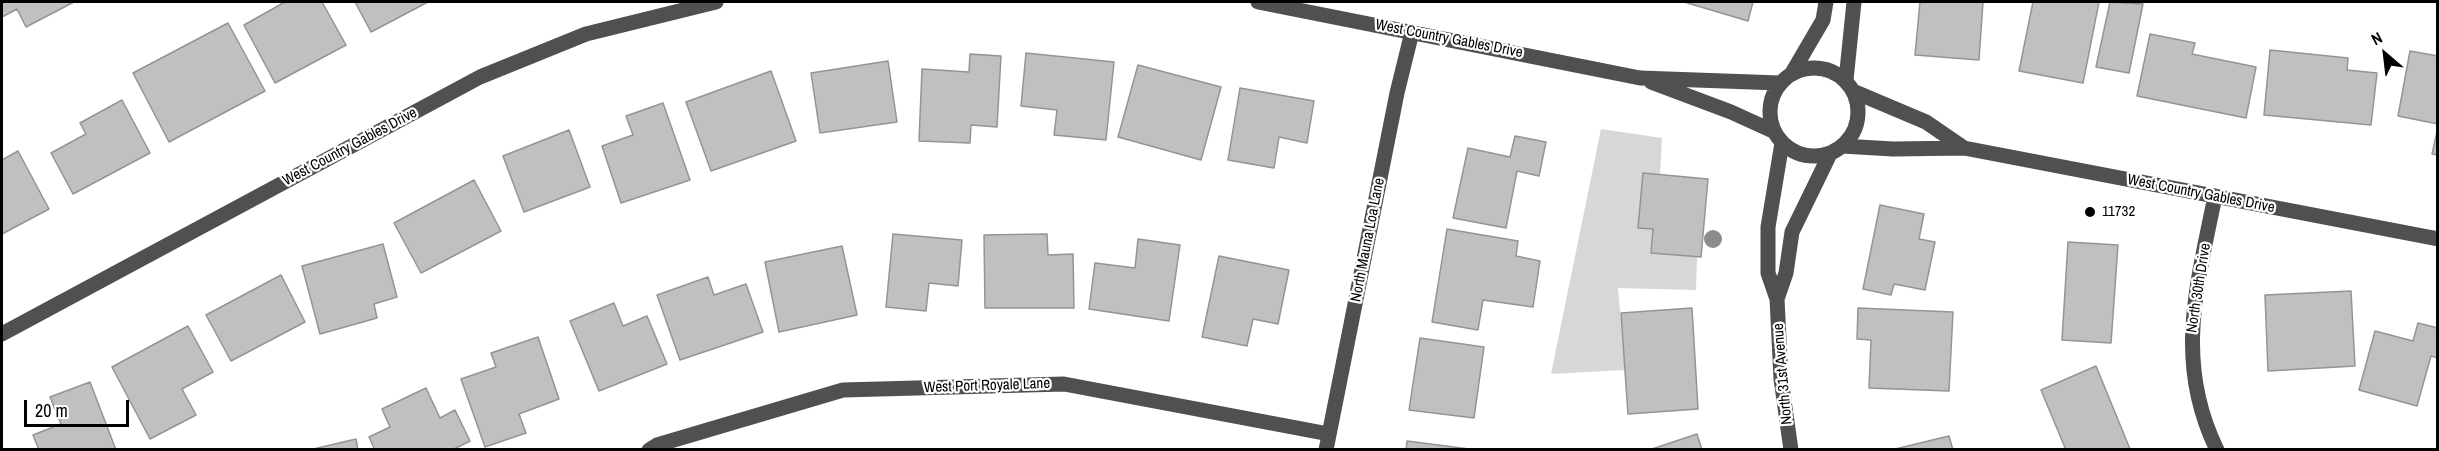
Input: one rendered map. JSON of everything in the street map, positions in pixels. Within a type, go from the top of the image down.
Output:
[{"type":"street","name":"West Country Gables Drive","points":[[2,334],[480,78],[585,34],[716,2]]},
{"type":"street","name":"West Country Gables Drive","points":[[1258,2],[1640,78],[1731,112],[1779,137]]},
{"type":"street","points":[[1778,299],[1768,273],[1768,227],[1779,137],[1769,110],[1772,96],[1823,20],[1826,2]]},
{"type":"street","points":[[1850,86],[1854,2]]},
{"type":"street","name":"North Mauna Loa Lane","points":[[1328,442],[1397,93],[1412,32]]},
{"type":"street","points":[[1778,299],[1786,273],[1792,232],[1836,150],[1852,135],[1858,121],[1859,107],[1850,86],[1834,72],[1820,68],[1805,68],[1786,78]]},
{"type":"street","name":"West Country Gables Drive","points":[[1640,78],[1786,78]]},
{"type":"street","name":"West Country Gables Drive","points":[[1850,86],[1926,122],[1964,148]]},
{"type":"street","points":[[1779,137],[1801,155],[1815,156],[1836,150]]},
{"type":"street","name":"West Country Gables Drive","points":[[1836,150],[1964,148],[2438,239]]},
{"type":"street","name":"North 30th Drive","points":[[2215,196],[2195,299],[2191,351],[2201,415],[2217,450]]},
{"type":"street","name":"North 31st Avenue","points":[[1778,299],[1781,379],[1791,450]]},
{"type":"street","name":"West Port Royale Lane","points":[[649,450],[657,445],[843,390],[1064,384],[1328,442]]},
{"type":"shaded area","points":[[1601,129],[1662,138],[1660,175],[1639,228],[1653,229],[1652,253],[1697,257],[1696,290],[1618,288],[1625,370],[1551,374]]},
{"type":"building","points":[[2,2],[74,2],[26,27],[17,9],[2,17]]},
{"type":"building","points":[[285,2],[322,2],[346,45],[275,83],[244,25]]},
{"type":"building","points":[[355,2],[428,2],[371,32]]},
{"type":"building","points":[[1684,2],[1753,2],[1748,21]]},
{"type":"building","points":[[1920,2],[1983,2],[1979,60],[1915,55]]},
{"type":"building","points":[[2033,2],[2099,2],[2083,83],[2019,71]]},
{"type":"building","points":[[2110,2],[2143,4],[2129,73],[2096,67]]},
{"type":"building","points":[[228,23],[265,91],[169,142],[133,73]]},
{"type":"building","points":[[2150,34],[2195,43],[2192,54],[2256,67],[2246,118],[2137,96]]},
{"type":"building","points":[[2270,50],[2348,58],[2347,70],[2377,73],[2371,125],[2264,115]]},
{"type":"building","points":[[2410,51],[2438,56],[2438,124],[2398,116]]},
{"type":"building","points":[[1026,53],[1114,62],[1106,140],[1054,135],[1057,110],[1021,106]]},
{"type":"building","points":[[970,54],[1001,56],[997,127],[971,125],[970,143],[919,141],[922,69],[969,72]]},
{"type":"building","points":[[888,61],[897,122],[820,133],[811,73]]},
{"type":"building","points":[[1138,65],[1221,87],[1201,160],[1118,137]]},
{"type":"building","points":[[771,71],[796,141],[711,171],[686,102]]},
{"type":"building","points":[[1240,88],[1314,101],[1307,143],[1279,137],[1274,168],[1228,160]]},
{"type":"building","points":[[122,100],[150,153],[73,194],[51,153],[86,134],[80,123]]},
{"type":"building","points":[[663,103],[690,180],[621,203],[602,146],[633,135],[626,116]]},
{"type":"building","points":[[2438,127],[2438,155],[2432,154]]},
{"type":"building","points":[[569,130],[590,187],[524,212],[503,156]]},
{"type":"building","points":[[1515,136],[1546,142],[1539,176],[1517,171],[1506,228],[1453,218],[1468,148],[1510,157]]},
{"type":"building","points":[[18,151],[49,209],[2,234],[2,160]]},
{"type":"building","points":[[1643,173],[1708,179],[1701,257],[1651,253],[1653,229],[1638,228]]},
{"type":"building","points":[[474,180],[501,231],[421,273],[394,223]]},
{"type":"building","points":[[1880,205],[1924,214],[1919,239],[1935,242],[1925,290],[1894,284],[1891,295],[1863,289]]},
{"type":"building","points":[[1447,229],[1518,241],[1516,256],[1540,261],[1533,307],[1483,300],[1478,330],[1432,322]]},
{"type":"building","points":[[893,234],[962,240],[958,286],[929,283],[926,311],[886,307]]},
{"type":"building","points":[[1047,234],[1048,255],[1073,254],[1074,308],[985,308],[984,235]]},
{"type":"building","points":[[1138,239],[1180,245],[1169,321],[1089,309],[1095,263],[1135,268]]},
{"type":"building","points":[[2068,242],[2118,245],[2111,343],[2062,340]]},
{"type":"building","points":[[383,244],[397,297],[374,304],[377,318],[320,334],[302,266]]},
{"type":"building","points":[[842,246],[857,315],[779,332],[765,262]]},
{"type":"building","points":[[1219,256],[1289,270],[1278,324],[1253,319],[1247,346],[1202,337]]},
{"type":"building","points":[[281,275],[305,322],[231,361],[206,315]]},
{"type":"building","points":[[708,277],[714,295],[746,284],[763,332],[680,360],[657,295]]},
{"type":"building","points":[[2351,291],[2355,366],[2268,371],[2265,295]]},
{"type":"building","points":[[614,303],[623,326],[647,316],[667,364],[599,391],[570,321]]},
{"type":"building","points":[[1692,308],[1698,409],[1628,414],[1621,313]]},
{"type":"building","points":[[1858,308],[1953,312],[1949,391],[1869,388],[1871,340],[1857,339]]},
{"type":"building","points":[[2418,323],[2438,328],[2438,358],[2431,356],[2417,406],[2359,390],[2375,331],[2413,341]]},
{"type":"building","points":[[188,326],[213,372],[182,389],[196,415],[150,439],[112,367]]},
{"type":"building","points":[[538,337],[559,399],[519,414],[526,433],[485,447],[461,379],[496,367],[491,353]]},
{"type":"building","points":[[1420,338],[1484,347],[1474,418],[1409,410]]},
{"type":"building","points":[[2096,366],[2130,449],[2066,450],[2041,390]]},
{"type":"building","points":[[90,382],[116,450],[39,450],[33,435],[61,424],[50,397]]},
{"type":"building","points":[[426,388],[440,418],[455,410],[470,441],[452,450],[375,450],[369,437],[390,427],[382,409]]},
{"type":"building","points":[[1697,434],[1702,450],[1649,450]]},
{"type":"building","points":[[1949,436],[1953,450],[1891,450]]},
{"type":"building","points":[[356,439],[358,450],[309,450]]},
{"type":"building","points":[[1407,441],[1477,450],[1406,450]]},
{"type":"place","name":"11732","points":[[2090,212]]}]
